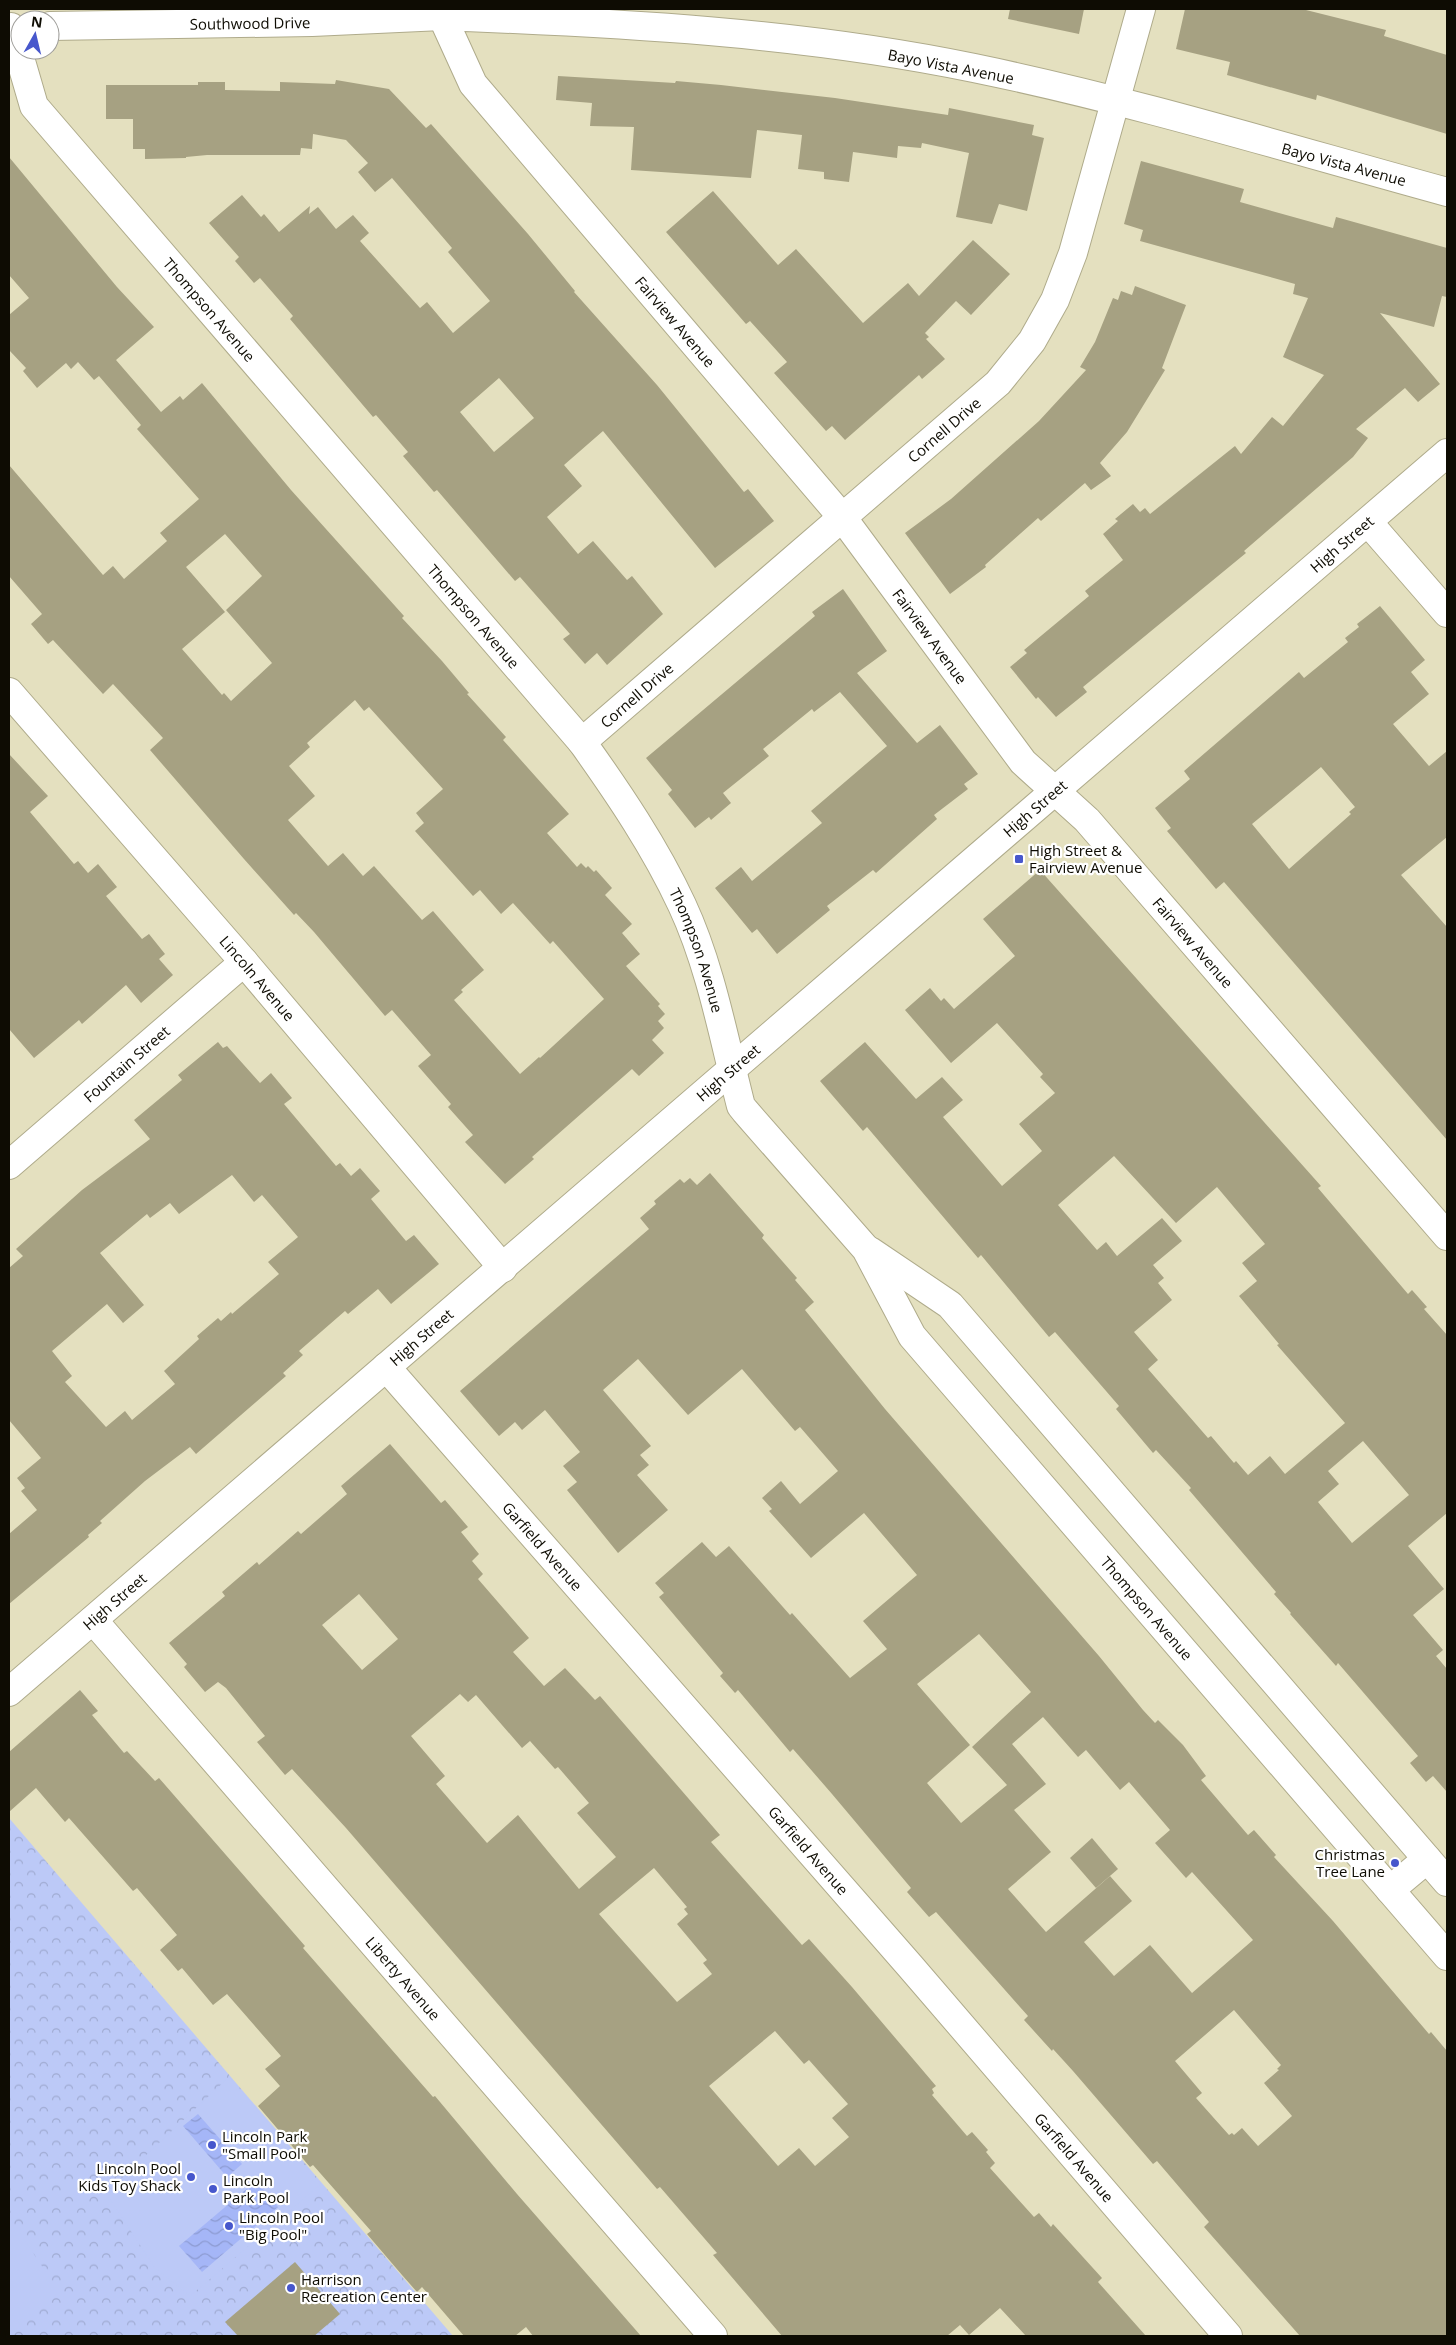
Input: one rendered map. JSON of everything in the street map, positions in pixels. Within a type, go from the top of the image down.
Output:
[{"type":"street","name":"Cornell Drive","points":[[582,742],[998,383],[1032,341],[1055,300],[1073,253],[1141,9]]},
{"type":"street","name":"Bayo Vista Avenue","points":[[444,12],[715,32],[844,47],[973,68],[1114,101],[1447,192]]},
{"type":"street","name":"Southwood Drive","points":[[60,26],[312,22],[444,12]]},
{"type":"street","name":"Fairview Avenue","points":[[444,12],[473,84],[842,517],[1023,762],[1087,820],[1447,1236]]},
{"type":"street","name":"Thompson Avenue","points":[[22,60],[34,106],[582,742],[632,814],[682,906],[708,978],[745,1112],[866,1249],[912,1336],[1447,1956]]},
{"type":"street","name":"High Street","points":[[9,1692],[1056,792],[1447,453]]},
{"type":"street","points":[[1368,522],[1447,613]]},
{"type":"street","name":"Lincoln Avenue","points":[[9,692],[244,962],[503,1268]]},
{"type":"street","name":"Fountain Street","points":[[9,1165],[244,962]]},
{"type":"street","name":"Thompson Avenue","points":[[866,1249],[950,1305],[1447,1882]]},
{"type":"street","name":"Garfield Avenue","points":[[386,1368],[910,1966],[1228,2336]]},
{"type":"street","name":"Liberty Avenue","points":[[93,1620],[713,2336]]},
{"type":"street","points":[[1390,1890],[1427,1859]]},
{"type":"green space","points":[[9,1818],[453,2336],[9,2336]]},
{"type":"green space","name":"Lincoln Park Pool","points":[[229,2077],[321,2184],[190,2296],[155,2268],[106,2193]]},
{"type":"green space","points":[[9,2217],[60,2293],[9,2327]]},
{"type":"water","name":"Lincoln Park \"Small Pool\"","points":[[198,2114],[242,2164],[227,2177],[183,2126]]},
{"type":"water","name":"Lincoln Pool \"Big Pool\"","points":[[256,2181],[278,2207],[202,2272],[179,2246]]},
{"type":"building","points":[[1010,9],[1084,9],[1079,34],[1008,19]]},
{"type":"building","points":[[1185,9],[1302,9],[1386,30],[1384,36],[1447,55],[1447,134],[1317,95],[1316,100],[1227,75],[1230,62],[1176,49]]},
{"type":"building","points":[[558,76],[675,83],[676,81],[721,85],[835,98],[948,115],[949,108],[1034,125],[1032,135],[1044,138],[1027,211],[999,204],[992,224],[956,217],[969,153],[922,143],[921,148],[898,146],[897,158],[853,152],[849,182],[824,179],[824,172],[798,169],[802,135],[757,130],[751,178],[631,170],[634,127],[590,126],[592,103],[556,100]]},
{"type":"building","points":[[336,80],[389,89],[426,128],[431,124],[528,234],[574,292],[657,385],[744,492],[748,489],[774,521],[715,568],[603,431],[564,465],[582,486],[547,517],[578,554],[593,541],[627,580],[632,576],[663,614],[607,665],[597,653],[585,664],[563,639],[570,634],[520,577],[515,581],[437,490],[434,492],[403,456],[408,452],[376,415],[373,417],[290,319],[293,316],[260,278],[254,283],[235,261],[239,257],[209,223],[242,195],[261,217],[264,214],[279,232],[310,206],[309,214],[318,207],[336,229],[353,215],[369,233],[360,241],[420,308],[427,302],[453,333],[490,301],[448,252],[452,248],[392,178],[375,192],[358,172],[368,163],[346,140],[313,134],[312,149],[301,148],[300,155],[207,155],[186,158],[145,159],[145,149],[133,149],[133,119],[106,119],[106,85],[198,85],[198,82],[225,82],[225,90],[280,91],[280,82],[335,84]],"holes":[[[499,378],[534,418],[494,452],[460,412]]]},
{"type":"building","points":[[9,157],[117,287],[154,327],[116,360],[161,412],[180,396],[183,400],[202,383],[291,490],[404,616],[402,618],[442,661],[469,693],[467,694],[506,737],[503,740],[569,814],[547,833],[577,867],[581,863],[586,868],[588,866],[594,872],[596,870],[612,888],[605,895],[632,924],[622,933],[640,954],[626,966],[660,1004],[658,1006],[665,1014],[658,1021],[664,1028],[652,1040],[664,1053],[639,1076],[632,1069],[532,1157],[534,1159],[505,1184],[465,1142],[473,1135],[448,1107],[451,1104],[418,1066],[431,1055],[392,1010],[385,1016],[314,932],[296,913],[294,915],[150,750],[163,738],[113,684],[103,694],[53,640],[48,644],[31,624],[42,614],[9,576],[9,465],[103,575],[113,566],[124,579],[167,541],[160,533],[199,499],[137,429],[141,425],[99,376],[94,380],[78,362],[71,369],[66,363],[37,388],[23,371],[26,368],[9,350],[9,315],[29,298],[9,275]],"holes":[[[225,534],[262,576],[226,610],[272,663],[231,701],[224,693],[222,695],[182,649],[225,612],[186,567]],[[355,700],[364,711],[369,707],[443,789],[416,813],[424,823],[415,831],[473,896],[480,890],[501,914],[513,903],[550,944],[553,941],[604,999],[520,1074],[454,1000],[463,992],[461,990],[484,970],[433,911],[422,920],[374,866],[363,876],[343,853],[328,866],[288,820],[315,796],[289,766],[310,747],[307,743]]]},
{"type":"building","points":[[1141,161],[1244,189],[1240,202],[1333,228],[1336,217],[1447,248],[1447,297],[1442,296],[1434,327],[1380,313],[1440,384],[1418,402],[1405,388],[1356,429],[1368,438],[1353,457],[1244,551],[1246,553],[1083,687],[1087,692],[1056,717],[1038,697],[1036,699],[1010,667],[1027,653],[1024,650],[1089,596],[1085,591],[1123,560],[1103,534],[1118,521],[1115,519],[1133,504],[1140,512],[1145,508],[1150,514],[1235,446],[1241,454],[1272,417],[1283,426],[1324,375],[1283,357],[1308,298],[1293,294],[1295,284],[1140,241],[1143,230],[1124,224]]},
{"type":"building","points":[[713,191],[778,265],[796,249],[863,323],[908,283],[919,296],[973,240],[1010,274],[971,315],[956,301],[925,333],[929,337],[926,339],[945,359],[922,379],[919,375],[845,440],[832,426],[826,431],[774,373],[787,362],[750,321],[746,324],[666,232]]},
{"type":"building","points":[[1135,286],[1186,305],[1162,368],[1165,370],[1127,432],[1100,463],[1111,476],[1091,490],[1085,483],[1041,521],[1038,518],[985,565],[986,567],[950,594],[905,533],[951,499],[1039,421],[1086,370],[1080,367],[1095,342],[1113,298],[1118,300],[1121,291],[1132,295]]},
{"type":"building","points":[[843,589],[887,651],[857,673],[917,743],[940,725],[978,774],[964,784],[968,789],[934,815],[937,819],[876,873],[873,870],[827,906],[830,910],[777,954],[757,929],[752,933],[715,888],[741,867],[752,881],[822,823],[811,811],[887,746],[840,692],[814,712],[812,709],[763,749],[769,756],[723,793],[731,803],[711,820],[709,817],[695,828],[668,794],[672,790],[646,758],[815,616],[812,612]]},
{"type":"building","points":[[1380,606],[1425,660],[1411,672],[1429,694],[1393,724],[1429,766],[1447,751],[1447,837],[1401,875],[1447,927],[1447,1140],[1224,882],[1216,889],[1167,831],[1171,828],[1155,808],[1190,779],[1184,771],[1299,672],[1304,678],[1348,642],[1345,638],[1359,627],[1357,624]],"holes":[[[1321,767],[1355,807],[1349,812],[1351,814],[1289,869],[1252,824]]]},
{"type":"building","points":[[9,754],[48,796],[30,812],[74,864],[78,861],[88,873],[98,864],[117,887],[106,896],[142,939],[149,934],[165,954],[159,959],[173,975],[141,1003],[126,985],[82,1024],[79,1020],[34,1058],[9,1029]]},
{"type":"building","points":[[1040,870],[1321,1186],[1318,1188],[1408,1294],[1412,1290],[1427,1307],[1424,1309],[1447,1335],[1447,1513],[1408,1546],[1444,1589],[1413,1615],[1443,1650],[1436,1656],[1447,1669],[1447,1792],[1433,1776],[1426,1782],[1410,1763],[1418,1756],[1338,1663],[1336,1666],[1290,1614],[1274,1594],[1276,1592],[1189,1490],[1191,1488],[1156,1450],[1153,1453],[1116,1409],[1119,1406],[1055,1332],[1049,1337],[981,1255],[978,1258],[867,1127],[863,1131],[820,1081],[865,1042],[916,1099],[942,1077],[963,1100],[943,1117],[1002,1186],[1042,1151],[1019,1124],[1055,1093],[1040,1077],[1043,1074],[997,1023],[951,1063],[905,1010],[930,988],[941,1001],[944,998],[954,1009],[1015,956],[983,919]],"holes":[[[1114,1156],[1176,1223],[1217,1187],[1265,1244],[1242,1263],[1257,1281],[1239,1296],[1279,1344],[1277,1345],[1345,1423],[1285,1474],[1270,1456],[1248,1475],[1236,1461],[1234,1463],[1211,1436],[1208,1438],[1148,1369],[1158,1360],[1134,1332],[1172,1300],[1158,1283],[1164,1278],[1153,1265],[1182,1241],[1162,1218],[1117,1256],[1106,1242],[1097,1250],[1058,1205]],[[1363,1441],[1409,1495],[1352,1543],[1318,1502],[1339,1484],[1328,1471]]]},
{"type":"building","points":[[218,1042],[223,1048],[227,1046],[260,1083],[271,1073],[292,1098],[284,1104],[336,1166],[340,1163],[351,1176],[360,1168],[380,1191],[371,1199],[406,1241],[414,1235],[439,1264],[391,1304],[378,1289],[348,1314],[345,1311],[299,1351],[303,1355],[283,1373],[286,1376],[196,1454],[190,1447],[145,1481],[100,1521],[102,1523],[88,1535],[89,1537],[9,1604],[9,1534],[37,1510],[21,1491],[25,1488],[17,1478],[41,1458],[9,1420],[9,1268],[23,1256],[16,1249],[82,1190],[150,1139],[134,1120],[182,1080],[178,1075]],"holes":[[[232,1175],[254,1202],[262,1195],[298,1237],[268,1262],[279,1274],[232,1314],[231,1312],[221,1321],[218,1318],[197,1336],[199,1339],[164,1371],[175,1384],[132,1420],[125,1411],[106,1427],[65,1382],[72,1376],[52,1351],[107,1304],[123,1323],[144,1305],[100,1253],[147,1214],[150,1218],[170,1203],[179,1214]]]},
{"type":"building","points":[[710,1173],[764,1235],[762,1238],[797,1278],[795,1280],[814,1302],[805,1310],[885,1409],[1099,1656],[1143,1710],[1155,1723],[1158,1720],[1183,1745],[1206,1776],[1201,1780],[1248,1835],[1254,1830],[1276,1855],[1274,1857],[1333,1921],[1429,2034],[1431,2032],[1447,2051],[1447,2336],[1300,2336],[1204,2227],[1209,2222],[1157,2161],[1153,2164],[1073,2071],[1024,2020],[1028,2016],[936,1912],[929,1917],[907,1892],[911,1888],[832,1794],[793,1749],[790,1752],[738,1690],[735,1693],[720,1676],[723,1673],[659,1597],[664,1593],[655,1583],[702,1542],[716,1557],[729,1546],[790,1615],[792,1613],[850,1678],[887,1649],[863,1621],[917,1575],[864,1513],[811,1558],[769,1511],[772,1509],[762,1498],[781,1481],[800,1504],[838,1471],[800,1427],[795,1431],[742,1369],[688,1415],[638,1359],[603,1390],[651,1446],[640,1455],[649,1465],[637,1475],[668,1510],[618,1553],[567,1490],[577,1482],[563,1466],[580,1452],[545,1410],[522,1430],[515,1422],[499,1436],[460,1391],[649,1229],[640,1218],[656,1204],[654,1201],[680,1179],[684,1183],[690,1178],[697,1185]],"holes":[[[979,1634],[1031,1692],[972,1747],[1007,1785],[961,1823],[927,1783],[970,1745],[917,1684]],[[1043,1717],[1078,1757],[1086,1750],[1120,1790],[1129,1782],[1170,1830],[1155,1843],[1186,1878],[1192,1872],[1253,1940],[1192,1993],[1150,1945],[1114,1976],[1084,1942],[1132,1901],[1110,1876],[1046,1932],[1008,1889],[1051,1852],[1014,1810],[1046,1784],[1012,1744]],[[1234,2010],[1281,2065],[1277,2069],[1279,2070],[1264,2083],[1292,2116],[1258,2146],[1242,2128],[1234,2135],[1232,2133],[1229,2135],[1196,2098],[1202,2093],[1175,2061]]]},
{"type":"building","points":[[390,1444],[441,1503],[445,1500],[468,1527],[461,1532],[479,1554],[472,1561],[483,1574],[478,1579],[529,1638],[513,1652],[544,1686],[565,1668],[595,1700],[600,1696],[720,1835],[711,1842],[802,1945],[809,1939],[852,1987],[936,2086],[932,2089],[934,2093],[932,2095],[967,2136],[972,2132],[988,2150],[986,2152],[995,2163],[990,2168],[1034,2217],[1039,2213],[1051,2227],[1053,2224],[1102,2278],[1098,2282],[1146,2336],[1026,2336],[1000,2308],[969,2335],[960,2325],[947,2336],[782,2336],[713,2255],[717,2253],[660,2187],[657,2189],[346,1828],[292,1769],[285,1775],[257,1742],[265,1736],[226,1688],[218,1682],[205,1692],[184,1667],[187,1664],[169,1643],[225,1596],[222,1592],[257,1562],[259,1565],[298,1531],[301,1534],[347,1494],[341,1486]],"holes":[[[359,1594],[398,1639],[362,1670],[322,1625]],[[460,1694],[468,1702],[476,1695],[522,1748],[530,1741],[555,1769],[558,1767],[589,1803],[577,1813],[616,1857],[579,1889],[518,1815],[487,1843],[436,1784],[445,1776],[411,1736]],[[654,1868],[687,1907],[684,1909],[688,1914],[677,1924],[707,1960],[703,1963],[712,1974],[677,2002],[599,1914]],[[775,2031],[804,2064],[809,2060],[848,2104],[832,2118],[849,2137],[815,2166],[799,2148],[778,2166],[709,2086]]]},
{"type":"building","points":[[80,1690],[98,1711],[92,1715],[124,1753],[127,1751],[155,1781],[159,1778],[305,1946],[303,1948],[433,2097],[435,2096],[517,2194],[641,2336],[533,2336],[526,2327],[515,2336],[464,2336],[422,2287],[417,2292],[402,2275],[367,2234],[371,2231],[313,2165],[310,2167],[258,2106],[280,2086],[265,2069],[281,2056],[227,1994],[213,2005],[182,1968],[178,1971],[160,1950],[177,1935],[137,1888],[133,1891],[69,1818],[65,1822],[36,1788],[9,1812],[9,1752]]},
{"type":"building","points":[[1092,1838],[1118,1869],[1096,1888],[1070,1858]]},
{"type":"building","name":"Harrison Recreation Center","points":[[295,2262],[340,2314],[314,2336],[238,2336],[225,2322]]},
{"type":"place","name":"High Street & Fairview Avenue","points":[[1019,859]]},
{"type":"place","name":"Christmas Tree Lane","points":[[1395,1863]]},
{"type":"place","name":"Lincoln Park \"Small Pool\"","points":[[212,2145]]},
{"type":"place","name":"Lincoln Pool Kids Toy Shack","points":[[191,2177]]},
{"type":"place","name":"Lincoln Park Pool","points":[[213,2189]]},
{"type":"place","name":"Lincoln Pool \"Big Pool\"","points":[[229,2226]]},
{"type":"place","name":"Harrison Recreation Center","points":[[291,2288]]}]
